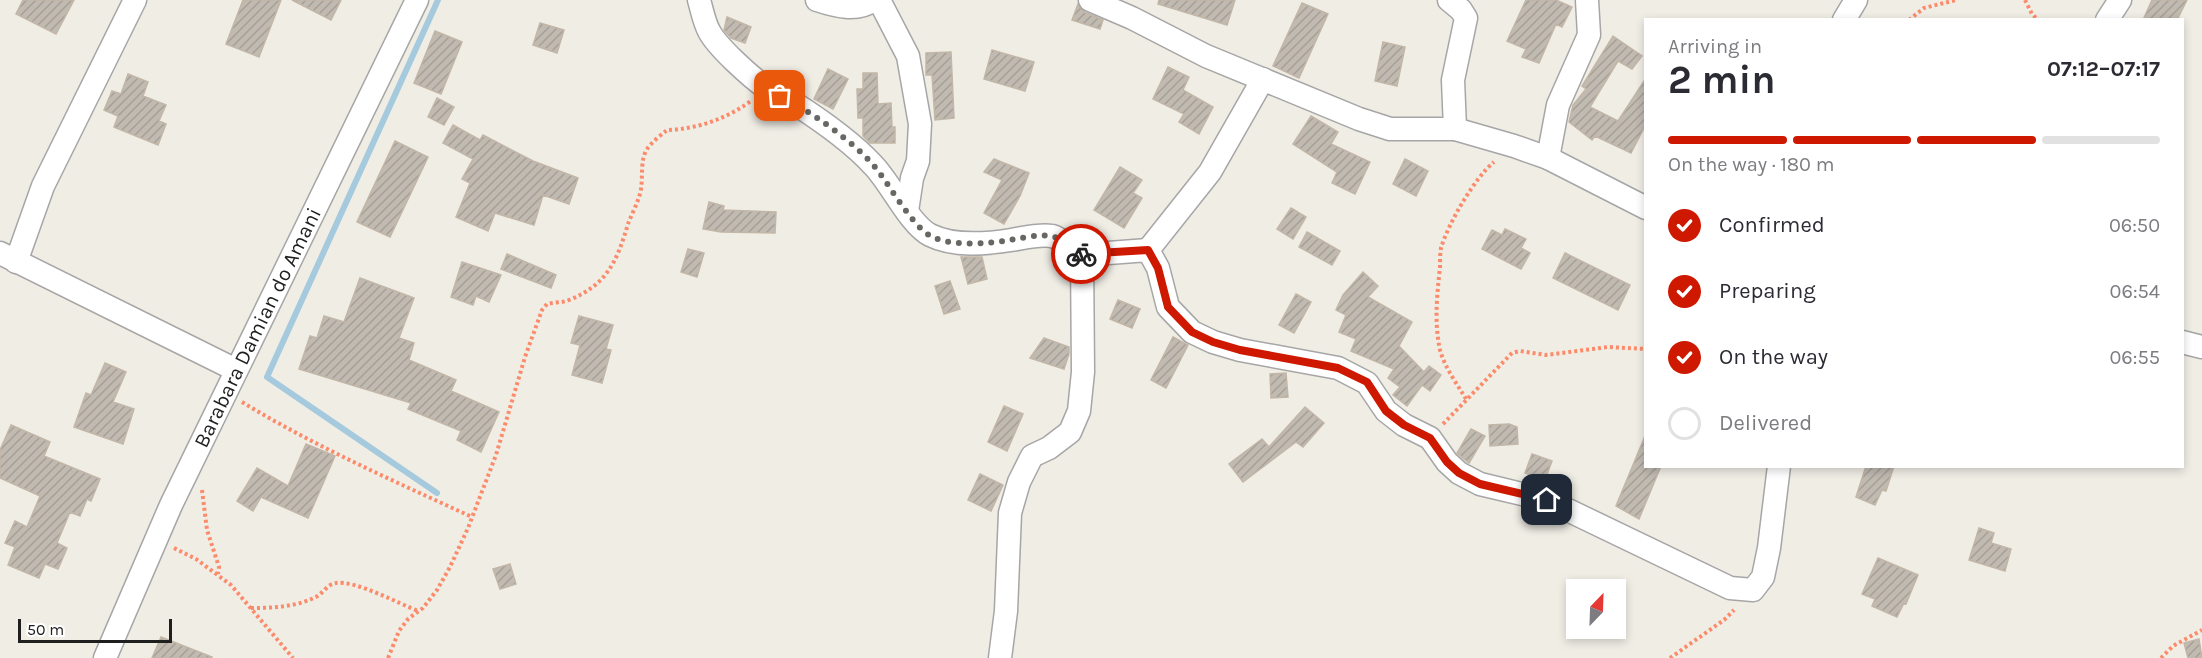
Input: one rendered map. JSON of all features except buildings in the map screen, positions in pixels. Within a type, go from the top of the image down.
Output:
[{"type":"street","points":[[135,0],[8,258],[236,370]]},
{"type":"street","name":"Barabara Damian do Amani","points":[[105,658],[156,539],[236,370],[417,0]]},
{"type":"street","points":[[699,0],[709,32],[729,55],[768,90],[793,102],[836,133],[874,165],[907,211],[928,234],[944,240],[986,243],[1051,236],[1082,255],[1148,250],[1210,172],[1263,79]]},
{"type":"street","points":[[817,0],[854,8],[867,5],[873,0]]},
{"type":"street","points":[[879,0],[908,56],[920,124],[918,161],[912,178],[907,211]]},
{"type":"street","points":[[1090,0],[1132,18],[1206,56],[1359,119],[1390,129],[1455,129],[1514,146],[1548,158],[1644,207]]},
{"type":"street","points":[[1449,0],[1461,10],[1466,18],[1453,80],[1455,129]]},
{"type":"street","points":[[1548,158],[1558,105],[1589,35],[1587,0]]},
{"type":"street","points":[[1845,18],[1856,0]]},
{"type":"street","points":[[2108,18],[2120,0]]},
{"type":"street","points":[[1148,250],[1158,268],[1168,307],[1192,332],[1213,342],[1240,350],[1338,368],[1367,382],[1386,411],[1404,425],[1430,438],[1447,462],[1459,473],[1480,484],[1547,500],[1730,588],[1753,590],[1762,577],[1769,548],[1779,468]]},
{"type":"street","points":[[1000,658],[1006,611],[1010,513],[1018,482],[1032,456],[1049,448],[1070,432],[1079,411],[1083,372],[1082,255]]},
{"type":"street","points":[[2184,342],[2202,347]]},
{"type":"path","points":[[1912,18],[1924,8],[1956,0]]},
{"type":"path","points":[[2025,0],[2036,18]]},
{"type":"path","points":[[388,658],[399,631],[437,590],[450,567],[496,455],[521,367],[542,310],[547,304],[566,301],[586,292],[598,284],[610,270],[624,241],[640,192],[643,159],[647,148],[667,130],[687,129],[728,116],[768,90]]},
{"type":"path","points":[[1466,399],[1449,371],[1437,334],[1436,306],[1441,249],[1472,187],[1486,168],[1514,146]]},
{"type":"path","points":[[1430,438],[1512,353],[1521,351],[1546,355],[1608,347],[1644,349]]},
{"type":"path","points":[[226,392],[348,461],[472,517]]},
{"type":"path","points":[[201,485],[207,530],[219,567],[218,574]]},
{"type":"path","points":[[156,539],[196,559],[231,585],[293,658]]},
{"type":"path","points":[[250,608],[276,608],[297,604],[317,597],[334,583],[349,582],[418,611]]},
{"type":"path","points":[[1670,658],[1724,620],[1753,590]]},
{"type":"path","points":[[2161,658],[2173,646],[2202,630]]},
{"type":"waterway","points":[[437,493],[267,377],[438,0]]},
{"type":"way so far","points":[[780,96],[793,102],[836,133],[874,165],[911,217],[928,234],[944,240],[965,243],[1051,236],[1081,254]]},
{"type":"route","points":[[1081,254],[1148,250],[1158,268],[1168,307],[1176,318],[1192,332],[1213,342],[1240,350],[1338,368],[1367,382],[1386,411],[1404,425],[1430,438],[1447,462],[1459,473],[1480,484],[1547,500]]}]
